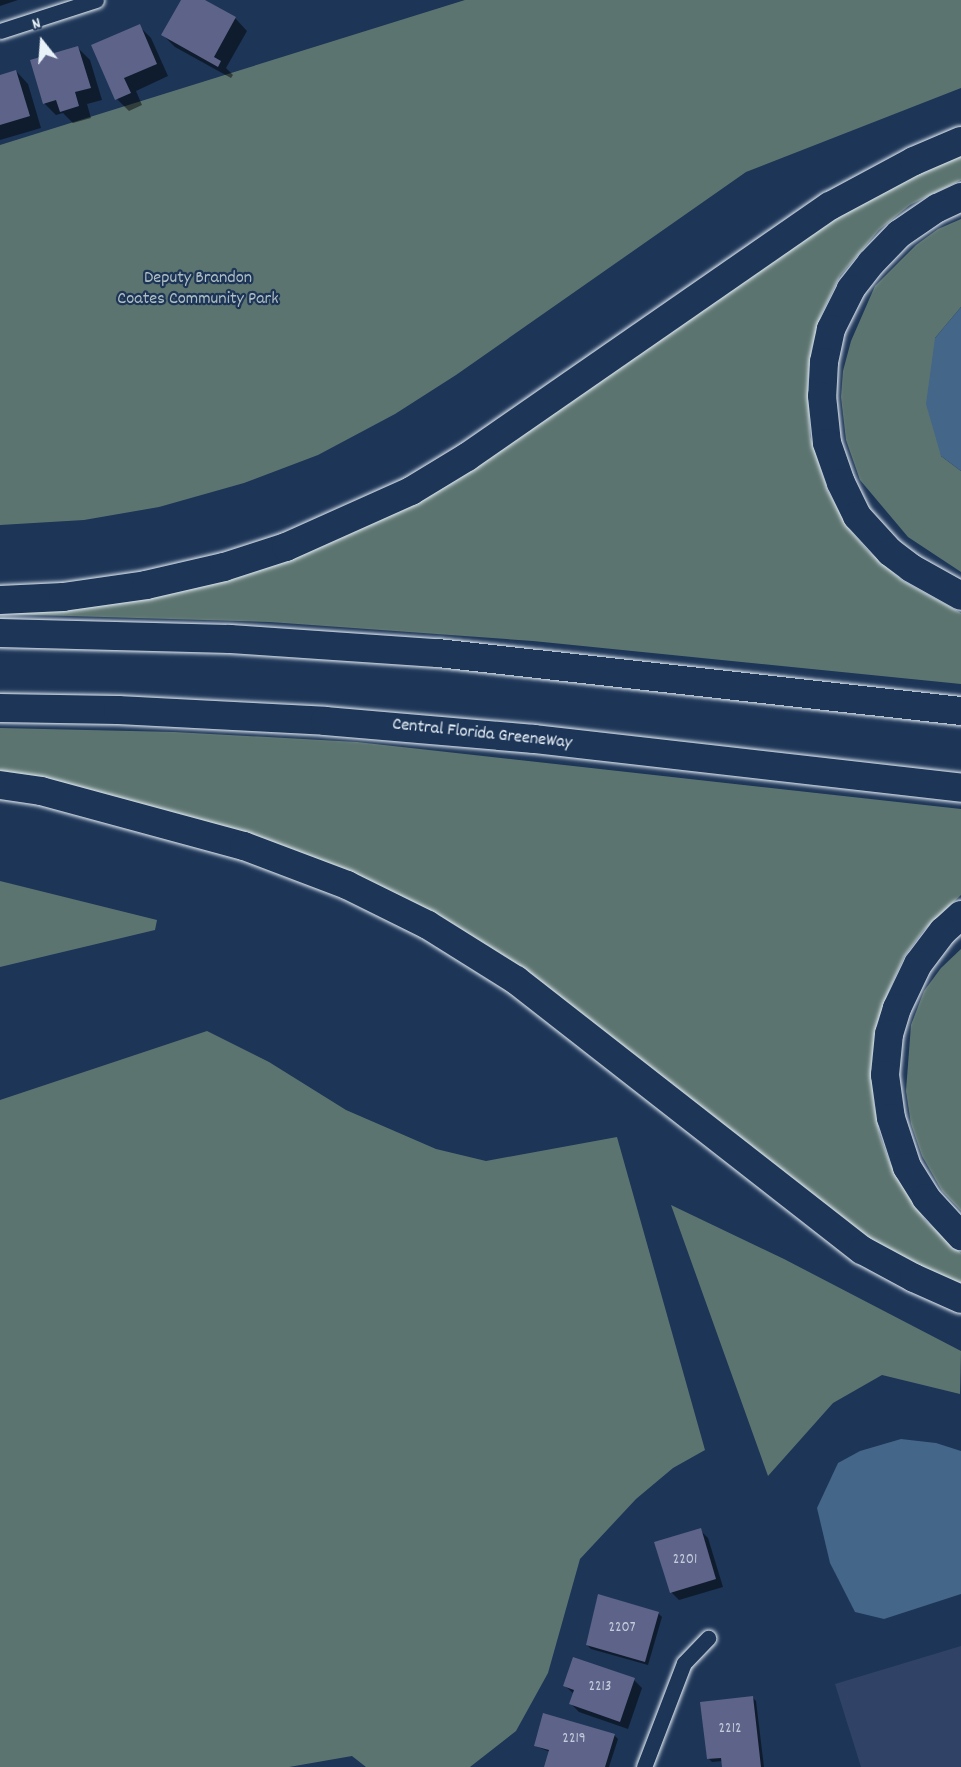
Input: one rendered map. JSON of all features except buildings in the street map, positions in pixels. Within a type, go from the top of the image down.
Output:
[{"type":"highway","points":[[0,600],[63,597],[146,585],[224,567],[286,547],[411,491],[466,457],[830,206],[914,161],[961,141]]},
{"type":"highway","points":[[961,197],[937,208],[899,234],[871,263],[851,289],[831,330],[824,362],[822,396],[827,443],[841,483],[857,516],[897,557],[961,596]]},
{"type":"highway","points":[[0,633],[230,639],[438,653],[961,711]]},
{"type":"highway","name":"Central Florida GreeneWay","points":[[0,708],[202,714],[337,722],[534,740],[961,789]]},
{"type":"highway","points":[[0,784],[41,791],[244,846],[347,885],[428,925],[516,980],[862,1250],[914,1278],[961,1299]]},
{"type":"highway","points":[[961,915],[943,932],[918,964],[897,1008],[889,1034],[885,1075],[891,1118],[907,1167],[926,1198],[961,1236]]},
{"type":"street","points":[[0,31],[96,0]]},
{"type":"street","points":[[644,1767],[684,1663],[708,1638]]},
{"type":"shaded area","points":[[961,307],[961,471],[941,456],[926,404],[935,338]]},
{"type":"shaded area","points":[[901,1439],[936,1443],[961,1451],[961,1594],[884,1619],[855,1612],[830,1563],[817,1508],[838,1463],[860,1451]]},
{"type":"shaded area","points":[[961,1646],[961,1767],[861,1767],[835,1684]]},
{"type":"green space","name":"Deputy Brandon Coates Community Park","points":[[465,0],[961,0],[961,88],[746,172],[456,375],[395,414],[318,455],[244,483],[159,507],[84,520],[0,525],[0,145]]},
{"type":"green space","points":[[961,150],[961,180],[910,205],[879,230],[840,276],[821,315],[812,348],[808,382],[810,436],[828,491],[849,529],[868,551],[903,581],[961,613],[961,684],[533,641],[270,622],[2,614],[4,608],[299,550],[816,224]]},
{"type":"green space","points":[[961,219],[961,307],[935,338],[941,456],[961,471],[961,572],[908,537],[860,480],[846,440],[841,397],[843,371],[851,341],[875,286],[916,245],[938,229]]},
{"type":"green space","points":[[0,728],[174,732],[357,742],[961,809],[961,895],[923,931],[904,957],[876,1027],[871,1069],[880,1136],[890,1163],[925,1220],[961,1253],[961,1288],[885,1252],[457,931],[0,776]]},
{"type":"green space","points":[[0,881],[157,920],[155,930],[0,967]]},
{"type":"green space","points":[[961,949],[961,1211],[942,1191],[922,1156],[911,1124],[906,1091],[911,1025],[924,991],[941,968]]},
{"type":"green space","points":[[207,1031],[269,1062],[346,1110],[436,1149],[486,1161],[617,1137],[705,1450],[673,1468],[636,1499],[580,1559],[548,1673],[516,1731],[470,1767],[366,1767],[352,1756],[289,1767],[0,1767],[0,1100]]},
{"type":"green space","points":[[671,1205],[784,1259],[961,1351],[960,1394],[882,1375],[833,1403],[768,1476]]}]
